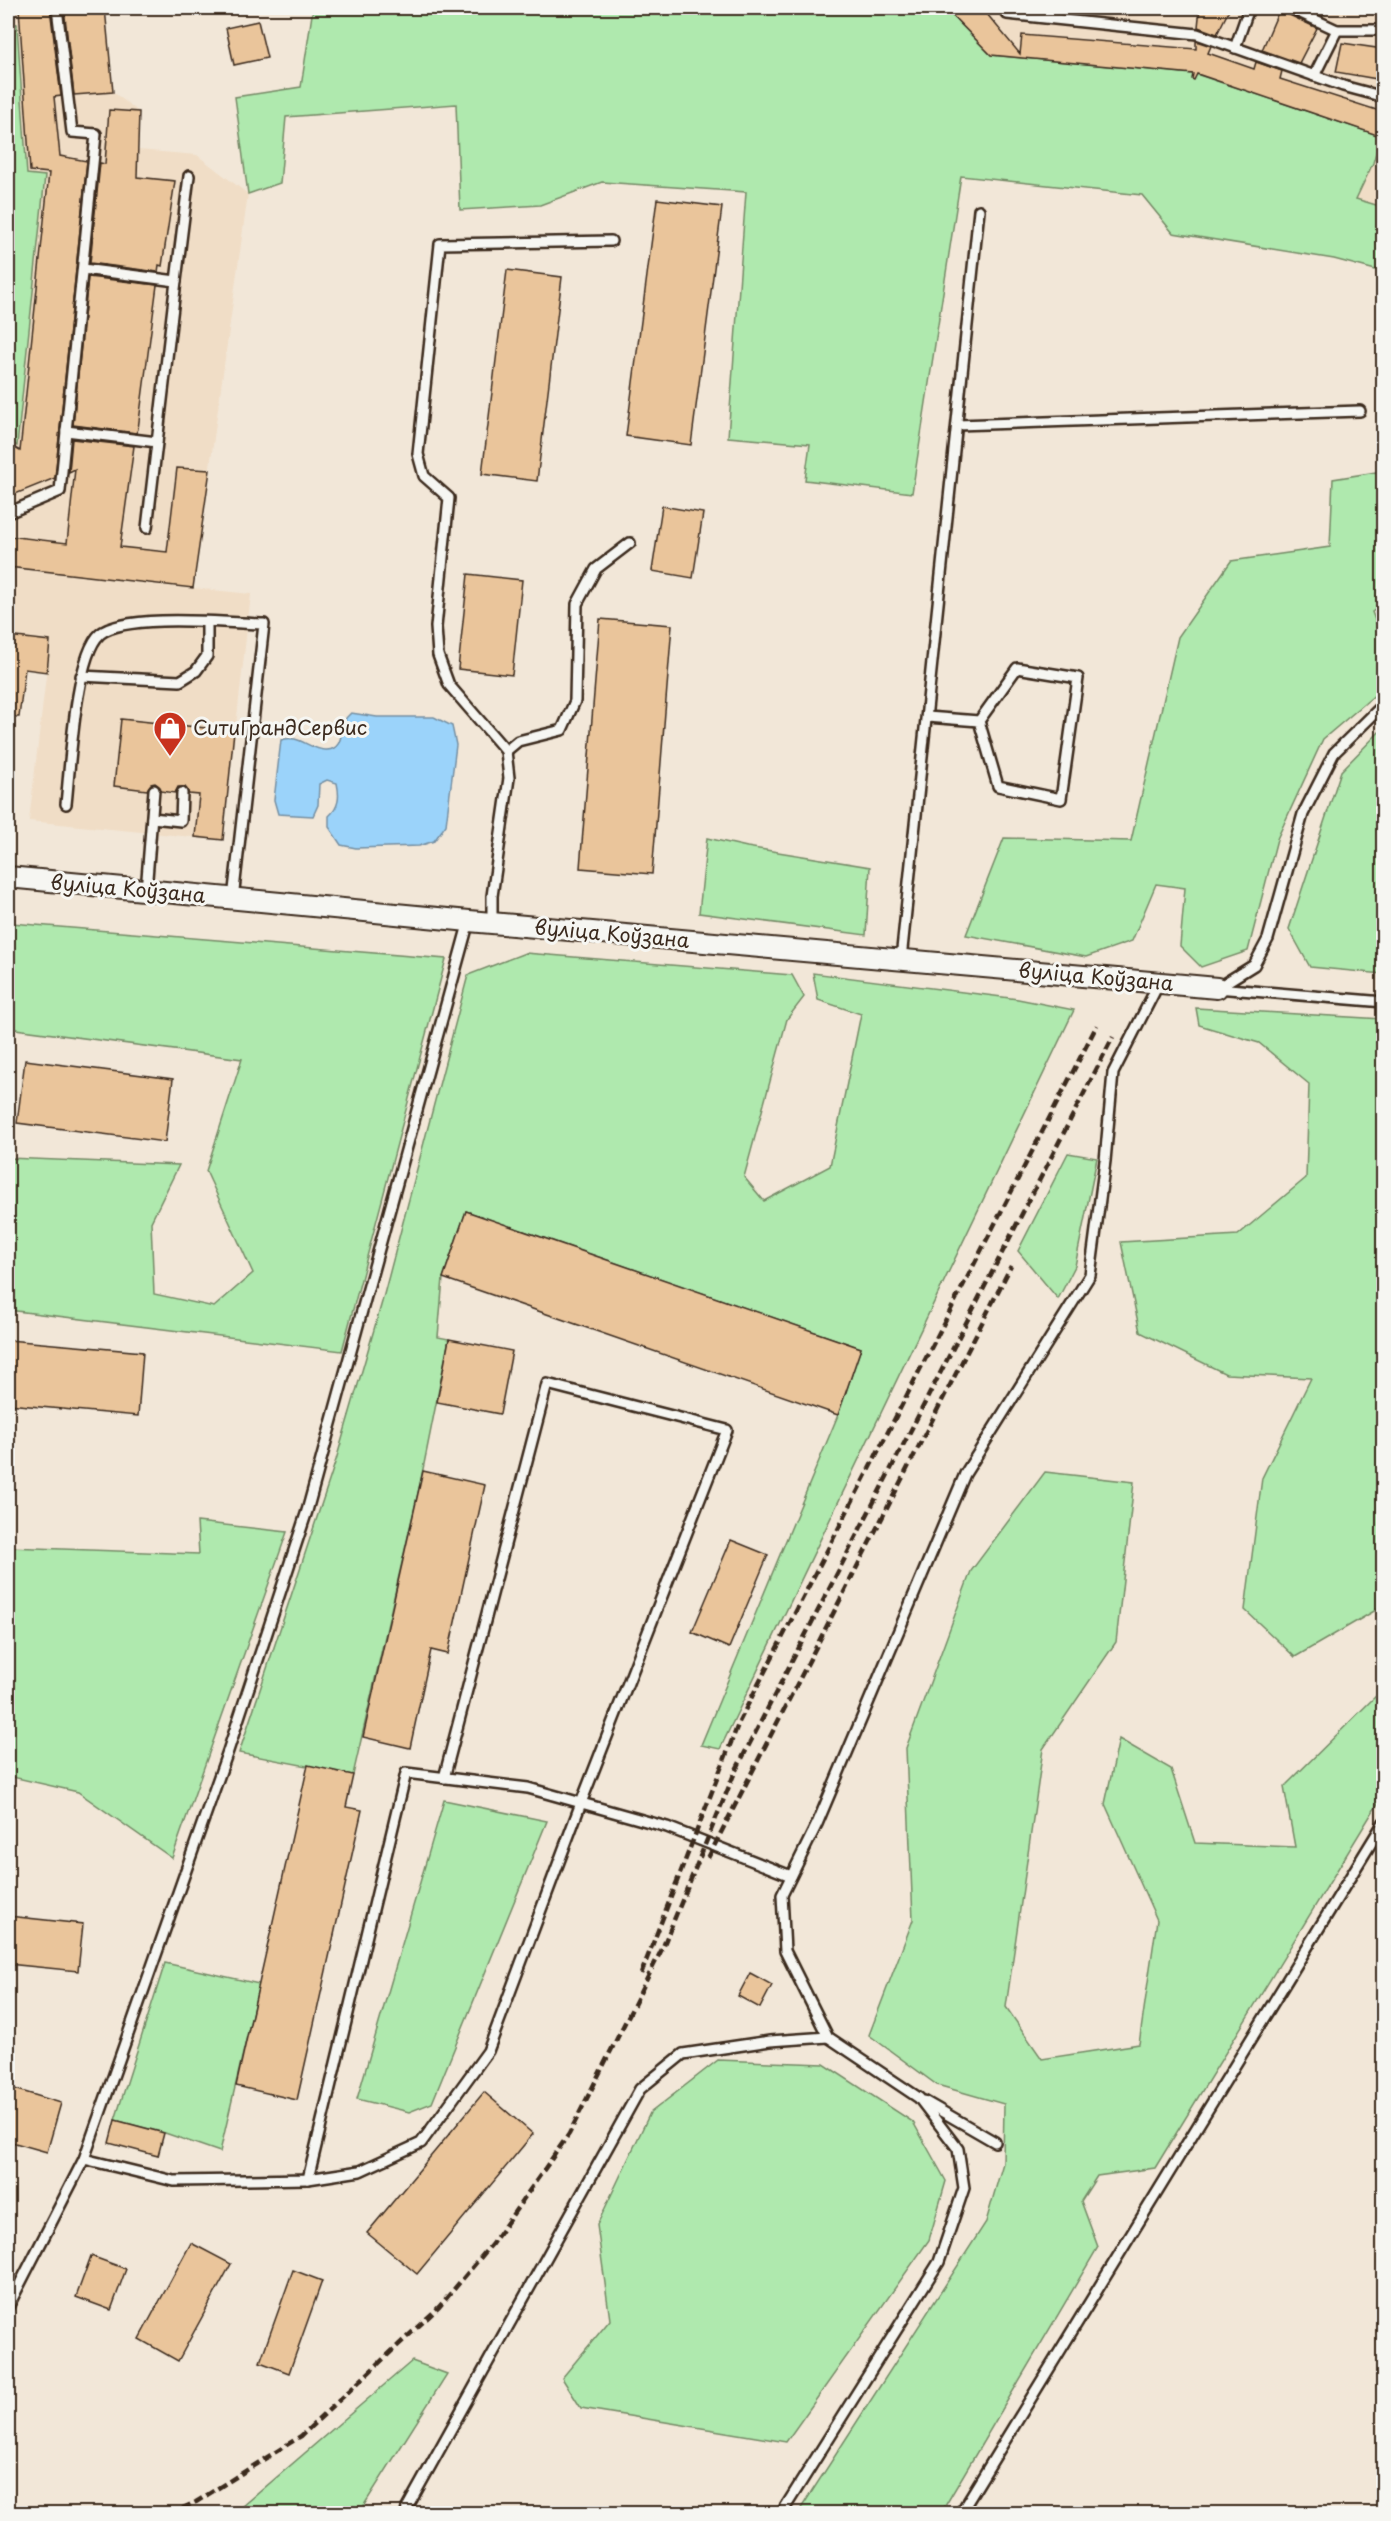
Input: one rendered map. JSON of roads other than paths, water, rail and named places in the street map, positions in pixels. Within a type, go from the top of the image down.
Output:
[{"type":"street","name":"вуліца Коўзана","points":[[8,878],[492,924],[1217,988]]},
{"type":"lane","points":[[8,513],[60,491],[96,134],[72,132],[57,8]]},
{"type":"lane","points":[[1002,8],[1008,14],[1197,34],[1314,76],[1383,97]]},
{"type":"lane","points":[[1235,48],[1249,8]]},
{"type":"lane","points":[[1290,8],[1337,30],[1383,30]]},
{"type":"lane","points":[[1314,76],[1337,30]]},
{"type":"lane","points":[[147,528],[189,176]]},
{"type":"lane","points":[[901,959],[979,210]]},
{"type":"lane","points":[[492,924],[492,896],[509,778],[506,751],[449,685],[438,655],[436,627],[449,498],[424,476],[418,454],[440,244],[611,241]]},
{"type":"lane","points":[[82,269],[177,281]]},
{"type":"lane","points":[[957,425],[1360,411]]},
{"type":"lane","points":[[66,431],[157,442]]},
{"type":"lane","points":[[506,751],[518,741],[562,730],[575,701],[577,604],[596,569],[630,543]]},
{"type":"lane","points":[[66,804],[81,676],[89,650],[100,634],[141,621],[264,624],[233,898]]},
{"type":"lane","points":[[81,676],[180,681],[196,672],[207,656],[207,623]]},
{"type":"lane","points":[[1017,668],[1078,678],[1061,799],[998,786],[979,721],[1017,668]]},
{"type":"lane","points":[[1217,988],[1254,965],[1268,939],[1303,814],[1335,753],[1383,704]]},
{"type":"lane","points":[[927,717],[979,721]]},
{"type":"lane","points":[[146,891],[154,790]]},
{"type":"lane","points":[[152,818],[181,821],[182,793]]},
{"type":"lane","points":[[8,2307],[84,2159],[228,1751],[307,1511],[468,921]]},
{"type":"lane","points":[[994,2142],[919,2098],[828,2037],[785,1951],[782,1895],[817,1824],[965,1474],[1090,1275],[1105,1161],[1113,1073],[1159,983]]},
{"type":"lane","points":[[1217,988],[1383,1002]]},
{"type":"lane","points":[[84,2159],[174,2181],[308,2179],[360,2171],[421,2143],[488,2051],[581,1803],[727,1430],[548,1384],[444,1778]]},
{"type":"lane","points":[[308,2179],[406,1773],[528,1788],[666,1827],[791,1876]]},
{"type":"lane","points":[[960,2514],[1383,1822]]},
{"type":"lane","points":[[406,2514],[406,2508],[640,2089],[683,2054],[770,2041],[828,2037]]},
{"type":"lane","points":[[781,2514],[939,2262],[964,2188],[958,2149],[919,2098]]},
{"type":"water","points":[[351,713],[377,717],[434,717],[452,726],[456,745],[446,825],[434,841],[419,846],[356,848],[341,845],[329,827],[329,816],[338,801],[337,783],[327,780],[319,784],[318,805],[313,816],[278,814],[274,800],[281,740],[287,738],[299,740],[321,750],[332,749],[339,743],[343,724]]},
{"type":"railway","points":[[641,1974],[739,1722],[1097,1025]]},
{"type":"railway","points":[[170,2514],[196,2502],[301,2436],[439,2307],[492,2244],[569,2134],[662,1949],[735,1772],[1113,1037]]},
{"type":"railway","points":[[708,1858],[1011,1266]]},
{"type":"place","name":"СитиГрандСервис","points":[[170,757]]}]
